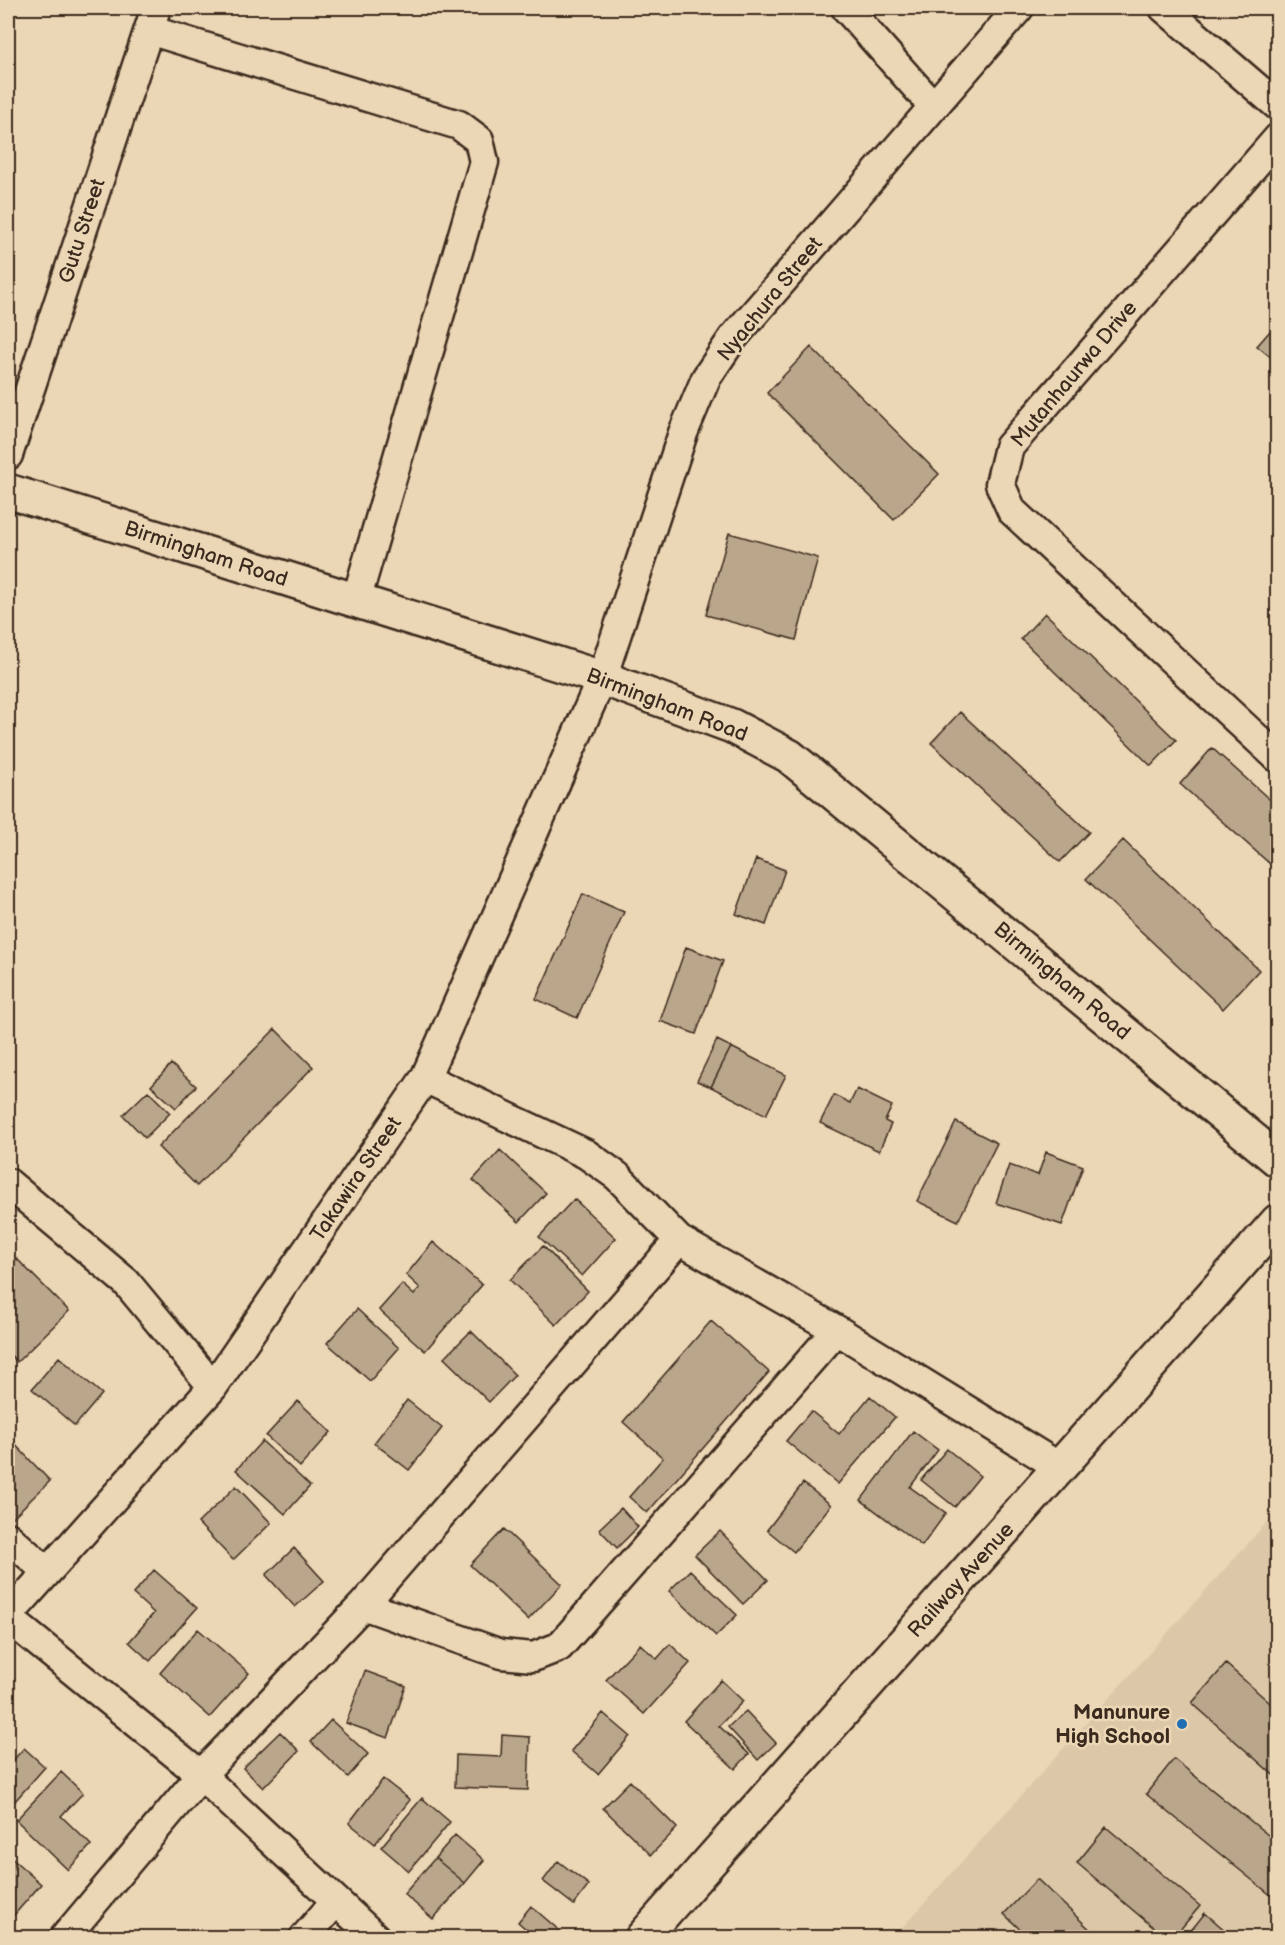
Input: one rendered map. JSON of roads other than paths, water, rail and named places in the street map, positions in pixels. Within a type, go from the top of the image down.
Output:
[{"type":"street","points":[[846,8],[933,106]]},
{"type":"street","name":"Nyachura Street","points":[[602,678],[683,433],[706,378],[733,338],[1019,8]]},
{"type":"street","points":[[1164,8],[1278,106]]},
{"type":"street","points":[[152,19],[459,125],[479,140],[484,162],[356,601]]},
{"type":"street","name":"Gutu Street","points":[[8,456],[152,19]]},
{"type":"street","name":"Mutanhaurwa Drive","points":[[1278,138],[1009,447],[1000,484],[1012,511],[1278,758]]},
{"type":"street","name":"Birmingham Road","points":[[8,491],[602,678],[732,726],[789,756],[1278,1160]]},
{"type":"street","name":"Takawira Street","points":[[8,1617],[46,1571],[213,1387],[425,1078],[602,678]]},
{"type":"street","points":[[425,1078],[586,1154],[617,1176],[679,1240],[837,1330],[1061,1468]]},
{"type":"street","points":[[10,1191],[126,1282],[213,1387]]},
{"type":"street","name":"Railway Avenue","points":[[642,1938],[1278,1221]]},
{"type":"street","points":[[64,1938],[201,1775],[363,1605],[679,1240]]},
{"type":"street","points":[[363,1605],[501,1654],[533,1657],[559,1647],[837,1330]]},
{"type":"street","points":[[8,1537],[46,1571]]},
{"type":"street","points":[[8,1617],[201,1775],[376,1938]]},
{"type":"street","points":[[304,1938],[335,1902]]},
{"type":"place","name":"Manunure High School","points":[[1182,1724]]}]
